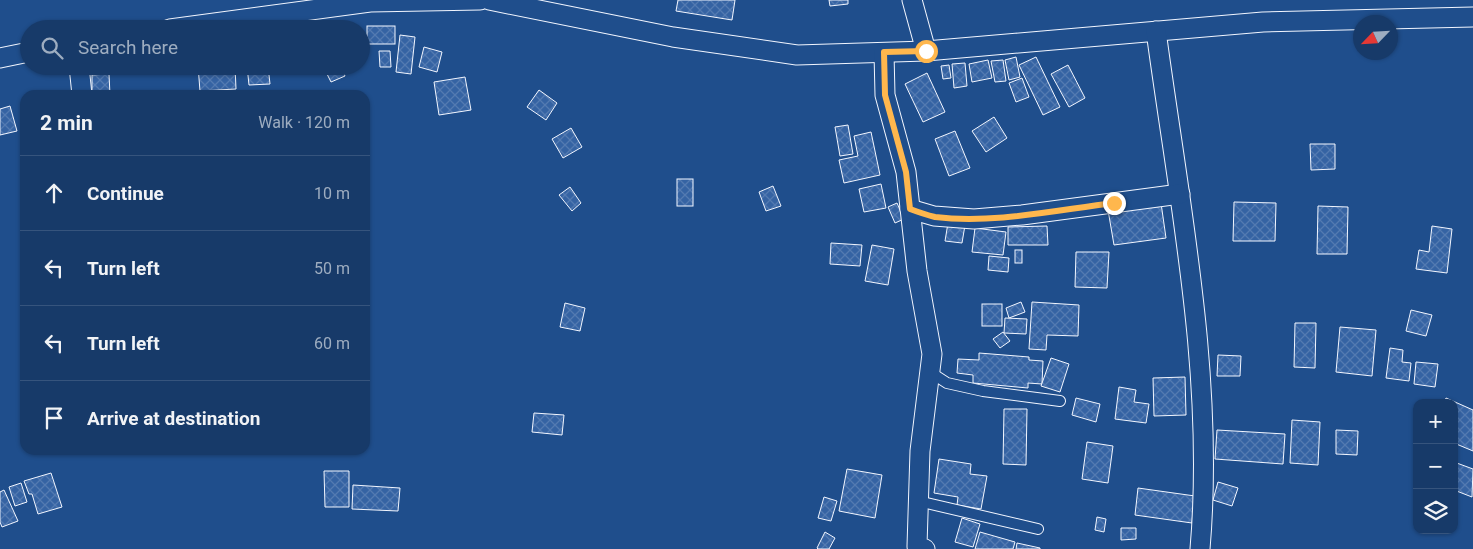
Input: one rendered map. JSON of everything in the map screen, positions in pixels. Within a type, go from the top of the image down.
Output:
[{"type":"street","points":[[237,20],[370,2],[480,0]]},
{"type":"street","points":[[490,0],[673,37],[797,55],[926,51],[1263,22],[1473,17]]},
{"type":"street","points":[[912,0],[926,51]]},
{"type":"street","points":[[1156,31],[1184,216],[1202,408],[1204,504],[1200,549]]},
{"type":"street","points":[[884,52],[885,95],[906,172],[916,271],[932,354],[920,450],[918,501],[917,546],[925,549]]},
{"type":"street","points":[[0,58],[20,54]]},
{"type":"street","points":[[79,75],[81,90]]},
{"type":"street","points":[[910,209],[934,216],[974,219],[1022,215],[1180,194]]},
{"type":"lane","points":[[930,372],[947,383],[983,391],[1060,401]]},
{"type":"lane","points":[[918,501],[1038,529]]},
{"type":"building","points":[[678,0],[735,0],[732,20],[676,11]]},
{"type":"building","points":[[829,0],[848,0],[848,4],[830,6]]},
{"type":"building","points":[[370,26],[395,26],[395,44],[370,44]]},
{"type":"building","points":[[400,35],[415,37],[411,74],[396,72]]},
{"type":"building","points":[[424,47],[442,52],[437,72],[419,67]]},
{"type":"building","points":[[379,51],[390,51],[391,67],[380,67]]},
{"type":"building","points":[[1016,57],[1020,77],[1009,80],[1005,60]]},
{"type":"building","points":[[1036,57],[1060,107],[1043,115],[1019,65]]},
{"type":"building","points":[[988,60],[992,78],[972,82],[969,64]]},
{"type":"building","points":[[1003,60],[1006,81],[995,82],[991,61]]},
{"type":"building","points":[[965,63],[967,86],[954,88],[952,64]]},
{"type":"building","points":[[949,65],[951,78],[943,79],[941,66]]},
{"type":"building","points":[[1068,65],[1085,98],[1069,107],[1051,74]]},
{"type":"building","points":[[927,73],[945,112],[923,122],[905,84]]},
{"type":"building","points":[[92,75],[109,75],[110,90],[92,90]]},
{"type":"building","points":[[199,75],[235,75],[236,89],[200,90]]},
{"type":"building","points":[[248,75],[269,75],[270,84],[249,85]]},
{"type":"building","points":[[328,75],[345,75],[345,76],[331,82]]},
{"type":"building","points":[[465,77],[471,110],[439,115],[434,82]]},
{"type":"building","points":[[1022,78],[1029,97],[1016,102],[1009,83]]},
{"type":"building","points":[[539,90],[557,103],[546,120],[527,107]]},
{"type":"building","points":[[10,106],[17,131],[0,135],[0,109]]},
{"type":"building","points":[[994,117],[1007,138],[986,152],[972,131]]},
{"type":"building","points":[[848,125],[853,154],[840,156],[835,127]]},
{"type":"building","points":[[571,128],[582,147],[563,158],[552,139]]},
{"type":"building","points":[[955,131],[970,168],[949,176],[935,139]]},
{"type":"building","points":[[871,132],[880,175],[844,183],[839,160],[858,156],[854,136]]},
{"type":"building","points":[[1310,144],[1335,144],[1335,169],[1311,170]]},
{"type":"building","points":[[677,179],[693,179],[693,206],[677,206]]},
{"type":"building","points":[[881,184],[886,208],[864,212],[859,189]]},
{"type":"building","points":[[773,186],[781,206],[766,211],[759,192]]},
{"type":"building","points":[[570,187],[581,203],[572,211],[559,195]]},
{"type":"building","points":[[1234,202],[1276,203],[1275,241],[1233,241]]},
{"type":"building","points":[[897,203],[904,219],[895,223],[888,207]]},
{"type":"building","points":[[1161,203],[1166,238],[1114,245],[1108,210]]},
{"type":"building","points":[[1318,206],[1348,207],[1347,254],[1317,254]]},
{"type":"building","points":[[948,223],[965,225],[962,243],[945,241]]},
{"type":"building","points":[[1047,226],[1048,245],[1008,245],[1008,227]]},
{"type":"building","points":[[1432,226],[1452,229],[1447,273],[1416,269],[1419,250],[1429,252]]},
{"type":"building","points":[[975,228],[1006,232],[1003,255],[972,252]]},
{"type":"building","points":[[831,243],[862,245],[860,266],[830,264]]},
{"type":"building","points":[[872,245],[894,249],[888,285],[865,281]]},
{"type":"building","points":[[1015,250],[1022,250],[1022,263],[1015,263]]},
{"type":"building","points":[[1076,252],[1109,252],[1107,288],[1075,287]]},
{"type":"building","points":[[989,256],[1009,258],[1008,272],[988,270]]},
{"type":"building","points":[[1021,302],[1025,312],[1009,318],[1006,308]]},
{"type":"building","points":[[1032,302],[1079,305],[1078,336],[1047,335],[1046,350],[1029,349]]},
{"type":"building","points":[[565,303],[585,308],[580,331],[560,327]]},
{"type":"building","points":[[982,304],[1002,304],[1002,326],[982,326]]},
{"type":"building","points":[[1411,310],[1432,315],[1426,336],[1406,331]]},
{"type":"building","points":[[1005,318],[1027,319],[1026,334],[1004,333]]},
{"type":"building","points":[[1295,323],[1316,323],[1315,368],[1294,367]]},
{"type":"building","points":[[1340,327],[1376,330],[1372,376],[1336,372]]},
{"type":"building","points":[[1003,332],[1010,341],[1000,348],[993,339]]},
{"type":"building","points":[[1390,348],[1403,350],[1402,362],[1411,363],[1409,381],[1386,378]]},
{"type":"building","points":[[979,353],[1029,357],[1029,360],[1043,361],[1042,384],[1028,383],[1028,388],[973,383],[973,375],[957,373],[958,359],[979,360]]},
{"type":"building","points":[[1218,355],[1241,356],[1240,376],[1217,376]]},
{"type":"building","points":[[1051,358],[1069,364],[1060,392],[1041,386]]},
{"type":"building","points":[[1416,362],[1438,364],[1435,387],[1414,384]]},
{"type":"building","points":[[1185,377],[1186,415],[1154,416],[1153,378]]},
{"type":"building","points":[[1119,387],[1136,390],[1134,402],[1149,404],[1146,423],[1115,419]]},
{"type":"building","points":[[1076,398],[1100,404],[1096,422],[1072,415]]},
{"type":"building","points":[[1458,403],[1473,410],[1473,451],[1458,445]]},
{"type":"building","points":[[1004,409],[1027,409],[1026,465],[1003,464]]},
{"type":"building","points":[[534,413],[564,415],[562,435],[532,432]]},
{"type":"building","points":[[1292,420],[1320,422],[1318,465],[1290,463]]},
{"type":"building","points":[[1217,430],[1285,434],[1283,464],[1215,459]]},
{"type":"building","points":[[1336,430],[1358,431],[1357,455],[1336,454]]},
{"type":"building","points":[[1087,442],[1113,446],[1108,483],[1082,479]]},
{"type":"building","points":[[939,459],[971,464],[970,474],[987,476],[981,509],[957,505],[958,497],[934,493]]},
{"type":"building","points":[[1458,463],[1473,469],[1472,497],[1458,492]]},
{"type":"building","points":[[847,469],[882,475],[875,518],[839,511]]},
{"type":"building","points":[[324,471],[349,471],[349,507],[325,507]]},
{"type":"building","points":[[51,473],[62,507],[38,514],[32,494],[29,494],[24,481]]},
{"type":"building","points":[[1218,482],[1238,488],[1232,506],[1213,500]]},
{"type":"building","points":[[21,483],[27,502],[15,506],[9,487]]},
{"type":"building","points":[[353,485],[400,488],[398,511],[352,509]]},
{"type":"building","points":[[1138,488],[1195,496],[1192,523],[1135,515]]},
{"type":"building","points":[[4,490],[18,521],[2,527],[0,522],[0,492]]},
{"type":"building","points":[[824,497],[837,501],[831,521],[818,518]]},
{"type":"building","points":[[1097,517],[1106,519],[1104,532],[1095,530]]},
{"type":"building","points":[[962,518],[980,524],[973,547],[955,542]]},
{"type":"building","points":[[1121,528],[1136,528],[1136,539],[1121,540]]},
{"type":"building","points":[[825,532],[835,538],[829,549],[818,549],[817,548]]},
{"type":"building","points":[[980,532],[1015,542],[1013,549],[975,549]]},
{"type":"building","points":[[1017,543],[1040,548],[1040,549],[1016,549]]},
{"type":"route","points":[[926,51],[884,52],[885,95],[906,172],[910,209],[934,216],[974,219],[1114,203]]}]
